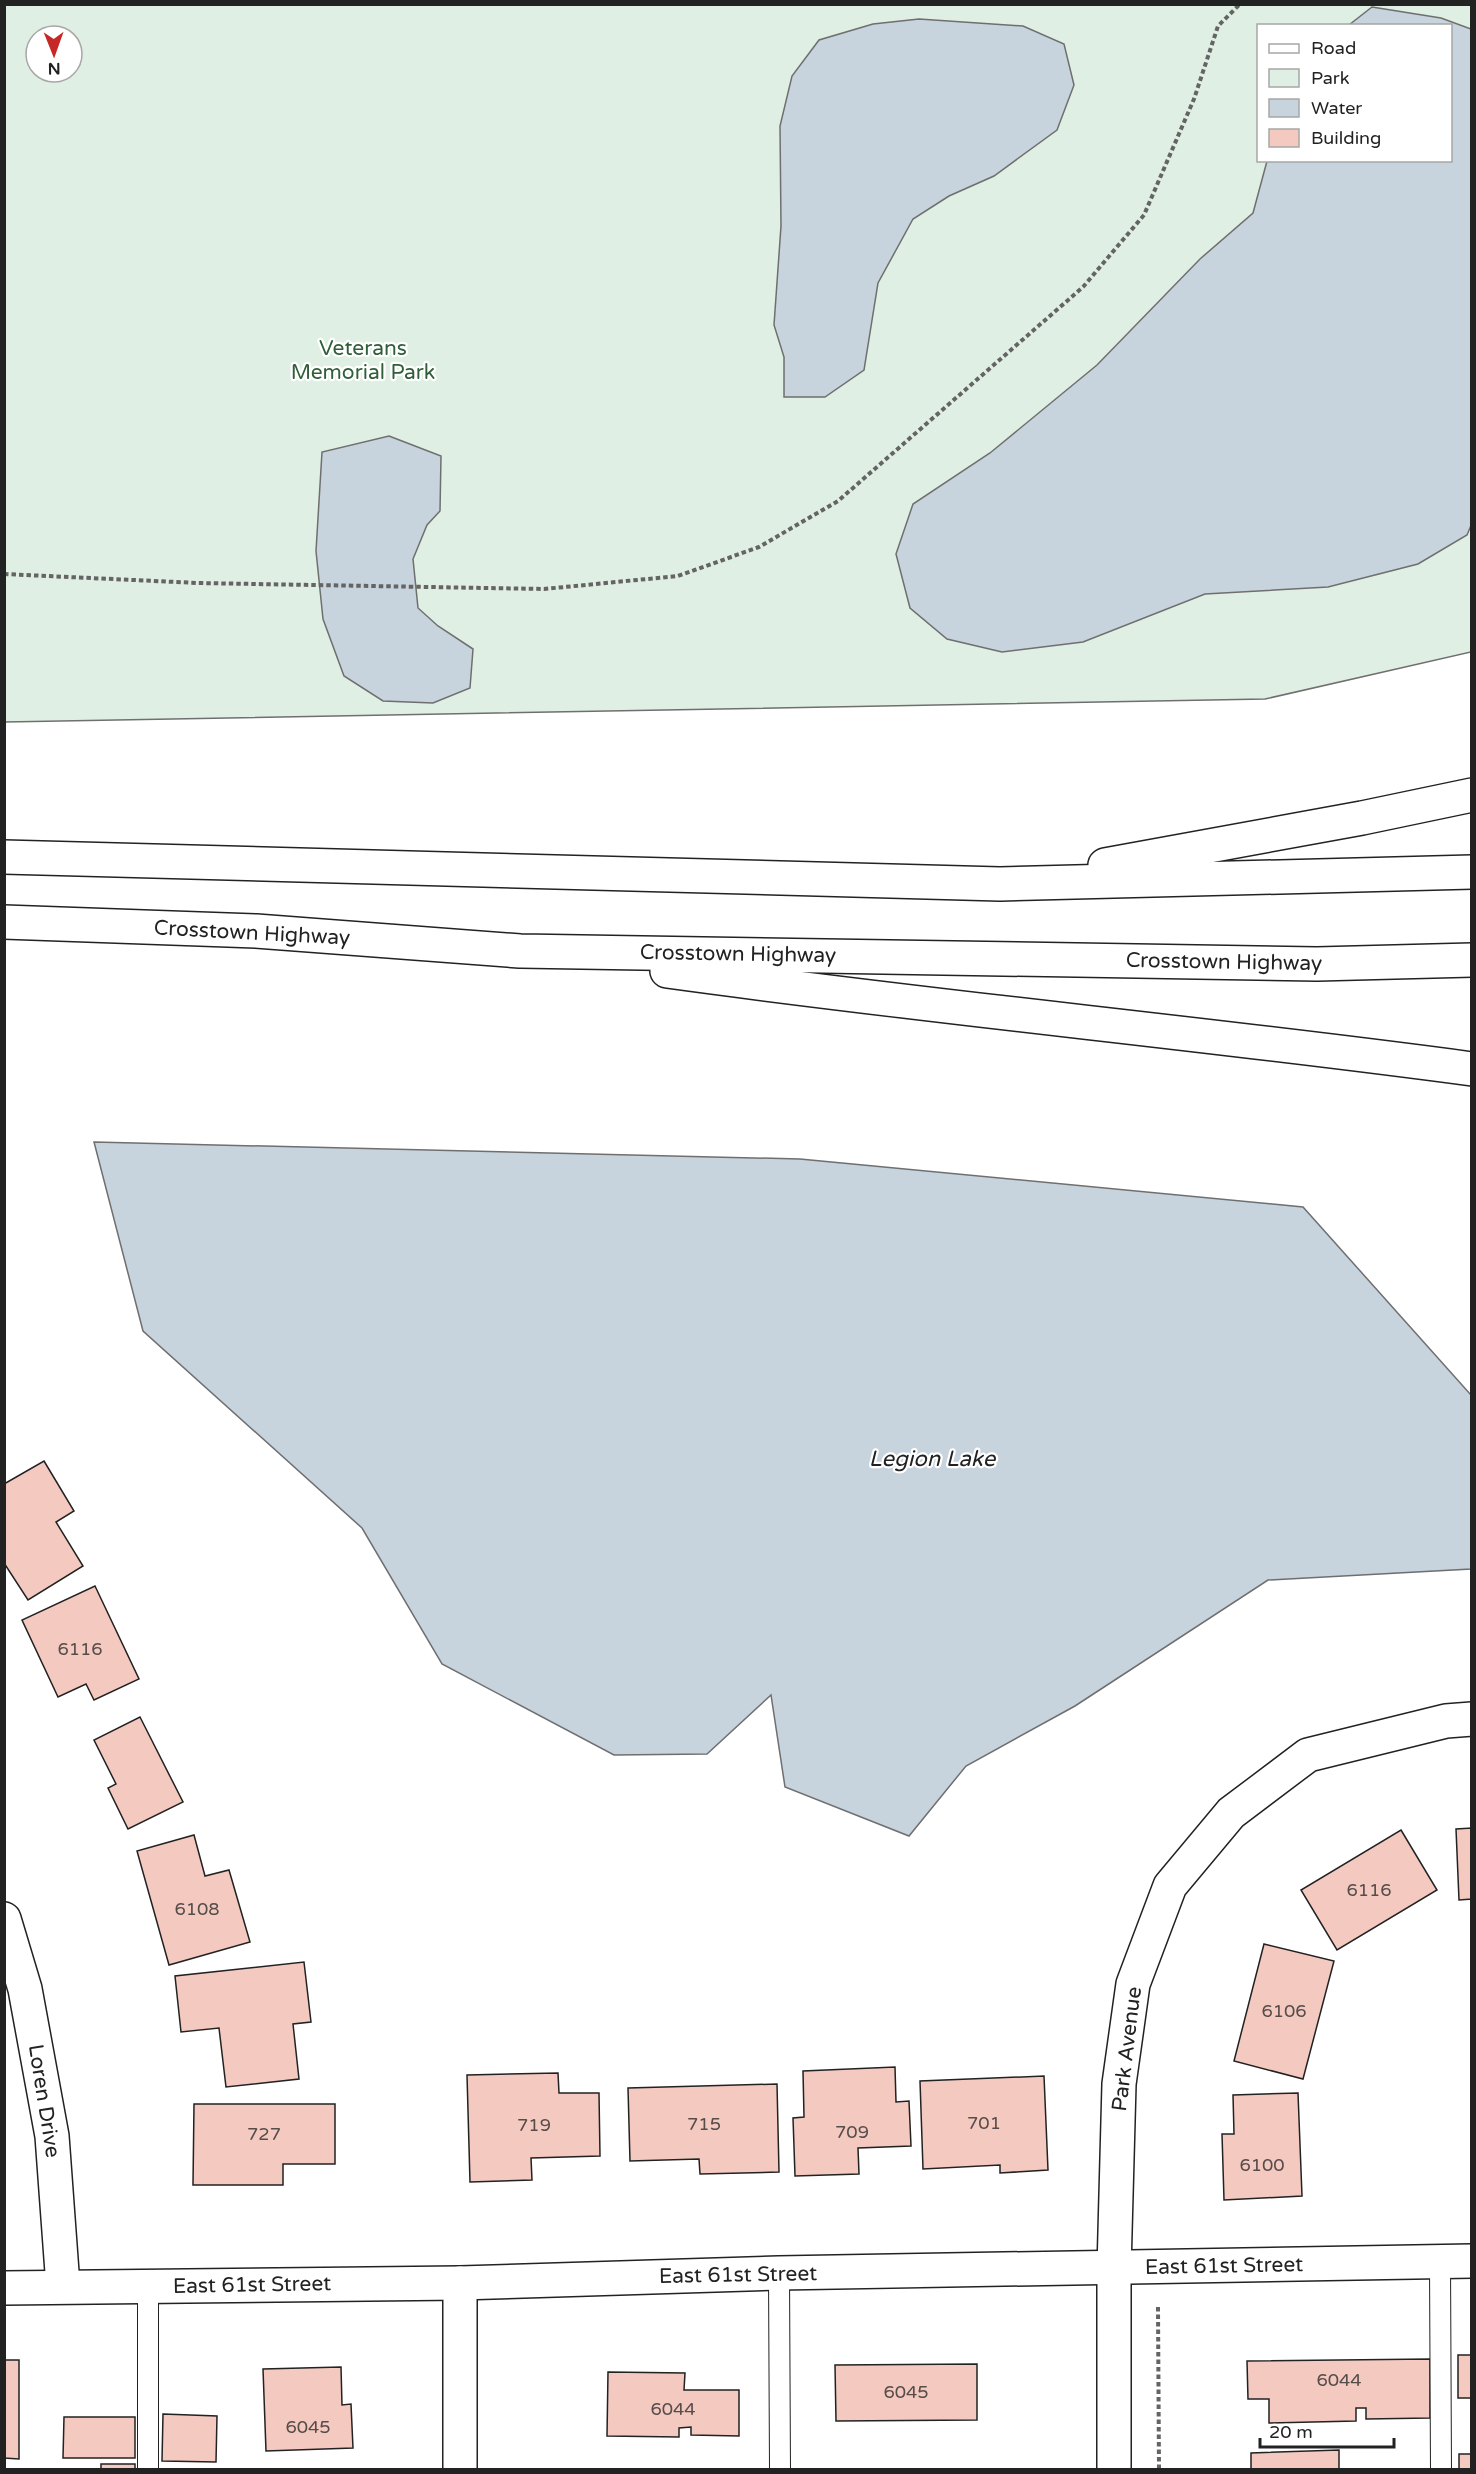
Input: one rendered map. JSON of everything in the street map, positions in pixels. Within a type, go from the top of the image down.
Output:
[{"type":"main road","points":[[1000,884],[1362,818],[1472,795]]},
{"type":"main road","points":[[4,857],[1000,884],[1472,872]]},
{"type":"main road","name":"Crosstown Highway","points":[[4,922],[256,932],[520,951],[1317,964],[1472,960]]},
{"type":"main road","points":[[520,951],[867,998],[1323,1049],[1472,1069]]},
{"type":"main road","name":"Park Avenue","points":[[1114,2469],[1114,2269],[1119,2084],[1133,1984],[1170,1886],[1232,1813],[1308,1755],[1446,1720],[1472,1719]]},
{"type":"main road","name":"Loren Drive","points":[[4,1919],[15,1989],[52,2136],[63,2286]]},
{"type":"main road","name":"East 61st Street","points":[[4,2288],[460,2283],[779,2273],[1456,2262]]},
{"type":"main road","points":[[460,2283],[460,2469]]},
{"type":"lane","points":[[1441,2469],[1456,2262]]},
{"type":"lane","points":[[779,2273],[780,2469]]},
{"type":"lane","points":[[148,2286],[148,2469]]},
{"type":"path","points":[[4,574],[198,583],[421,585],[544,589],[678,576],[759,547],[838,501],[1083,286],[1144,215],[1194,99],[1218,26],[1240,4]]},
{"type":"path","points":[[1158,2306],[1159,2469]]},
{"type":"green space","name":"Veterans Memorial Park","points":[[4,5],[1471,5],[1471,652],[1265,699],[5,722]]},
{"type":"water","points":[[1372,7],[1441,18],[1471,29],[1472,523],[1467,535],[1418,564],[1328,587],[1205,594],[1083,642],[1002,652],[947,639],[910,608],[896,554],[913,504],[990,453],[1097,365],[1200,259],[1253,213],[1267,162],[1452,162],[1452,24],[1350,24]]},
{"type":"water","points":[[919,19],[1023,26],[1064,44],[1074,85],[1057,130],[994,176],[949,196],[913,219],[878,283],[864,370],[825,397],[784,397],[784,357],[774,325],[781,226],[780,126],[792,76],[819,40],[873,24]]},
{"type":"water","points":[[389,436],[441,456],[440,511],[427,525],[413,559],[418,608],[438,626],[473,649],[470,688],[433,703],[383,701],[344,676],[323,619],[316,551],[322,452]]},
{"type":"water","name":"Legion Lake","points":[[94,1142],[800,1159],[1303,1207],[1471,1395],[1471,1569],[1268,1580],[1075,1706],[966,1766],[909,1836],[785,1787],[771,1695],[707,1754],[614,1755],[442,1664],[362,1528],[143,1331]]},
{"type":"building","points":[[44,1461],[74,1511],[56,1522],[83,1566],[28,1600],[4,1563],[4,1484]]},
{"type":"building","points":[[95,1586],[139,1679],[94,1700],[86,1684],[58,1697],[22,1620]]},
{"type":"building","points":[[140,1717],[183,1802],[128,1829],[108,1788],[116,1784],[94,1740]]},
{"type":"building","points":[[1472,1828],[1472,1899],[1459,1900],[1456,1829]]},
{"type":"building","points":[[1401,1830],[1437,1890],[1337,1950],[1301,1890]]},
{"type":"building","points":[[194,1835],[205,1876],[229,1870],[250,1942],[169,1965],[137,1851]]},
{"type":"building","points":[[1264,1944],[1334,1961],[1303,2079],[1234,2061]]},
{"type":"building","points":[[304,1962],[311,2022],[293,2024],[299,2079],[226,2087],[219,2028],[181,2032],[175,1976]]},
{"type":"building","points":[[895,2067],[896,2102],[909,2101],[911,2146],[858,2148],[859,2174],[795,2176],[793,2118],[804,2117],[803,2071]]},
{"type":"building","points":[[558,2073],[559,2093],[599,2093],[600,2156],[531,2158],[532,2180],[470,2182],[467,2075]]},
{"type":"building","points":[[1044,2076],[1048,2170],[1000,2173],[1000,2165],[923,2169],[920,2081]]},
{"type":"building","points":[[777,2084],[779,2172],[700,2174],[699,2159],[630,2161],[628,2088]]},
{"type":"building","points":[[1298,2093],[1302,2196],[1224,2200],[1222,2134],[1234,2134],[1233,2095]]},
{"type":"building","points":[[194,2104],[335,2104],[335,2164],[283,2164],[283,2185],[193,2185]]},
{"type":"building","points":[[1458,2355],[1472,2355],[1472,2398],[1458,2398]]},
{"type":"building","points":[[1430,2359],[1430,2418],[1366,2419],[1366,2408],[1356,2408],[1356,2421],[1269,2423],[1269,2399],[1248,2399],[1247,2361]]},
{"type":"building","points":[[4,2360],[19,2360],[19,2459],[4,2458]]},
{"type":"building","points":[[977,2364],[977,2420],[836,2421],[835,2365]]},
{"type":"building","points":[[341,2367],[342,2405],[351,2404],[353,2448],[266,2451],[263,2369]]},
{"type":"building","points":[[608,2372],[685,2373],[684,2390],[739,2390],[739,2436],[691,2435],[691,2427],[679,2428],[679,2437],[607,2436]]},
{"type":"building","points":[[163,2414],[217,2416],[216,2462],[162,2461]]},
{"type":"building","points":[[64,2417],[135,2417],[135,2458],[63,2458]]},
{"type":"building","points":[[1339,2450],[1339,2470],[1251,2470],[1251,2453]]},
{"type":"building","points":[[1459,2454],[1472,2454],[1472,2470],[1459,2470]]},
{"type":"building","points":[[101,2464],[135,2464],[135,2470],[101,2470]]}]
